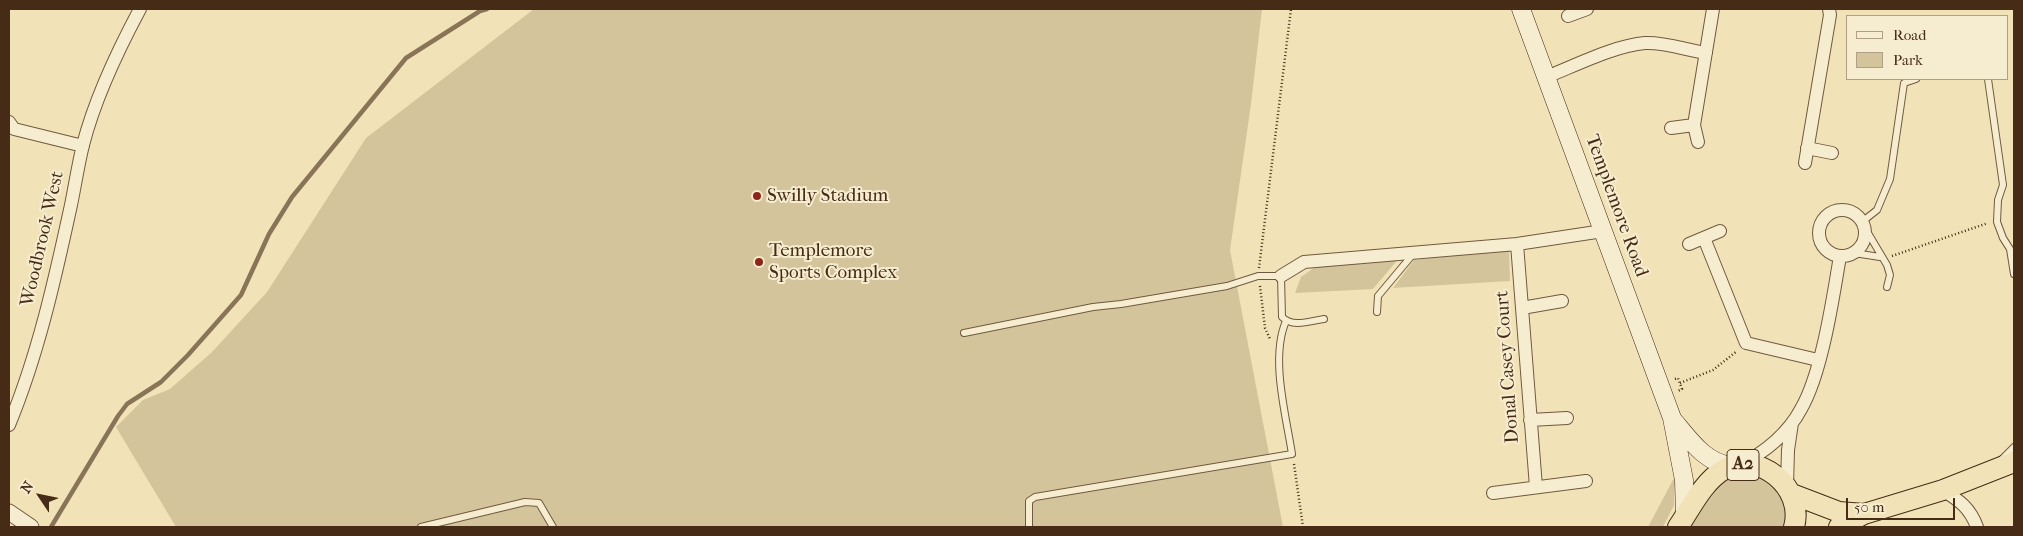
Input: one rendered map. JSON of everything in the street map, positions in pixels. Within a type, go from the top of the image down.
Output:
[{"type":"highway","name":"A2","points":[[1838,527],[1864,514],[1943,490],[2014,462]]},
{"type":"highway","name":"A2","points":[[1682,522],[1705,486],[1722,470],[1734,465],[1749,465],[1769,471],[1790,490],[1838,512],[1864,514]]},
{"type":"highway","points":[[1790,490],[1796,507],[1794,527]]},
{"type":"main road","name":"Templemore Road","points":[[1521,9],[1672,418],[1684,480],[1682,522]]},
{"type":"main road","name":"Templemore Road","points":[[1672,418],[1703,454],[1718,463],[1734,465]]},
{"type":"street","name":"Woodbrook West","points":[[9,425],[24,385],[42,326],[71,208],[83,146],[98,100],[121,45],[140,9]]},
{"type":"street","points":[[1698,142],[1694,125],[1713,9]]},
{"type":"street","points":[[1804,163],[1830,15],[1829,9]]},
{"type":"street","points":[[1546,77],[1628,46],[1643,43],[1654,43],[1706,53]]},
{"type":"street","points":[[9,122],[14,130],[83,146]]},
{"type":"street","points":[[1671,128],[1694,125]]},
{"type":"street","points":[[1807,148],[1832,153]]},
{"type":"street","points":[[1835,211],[1851,211],[1864,225],[1864,242],[1854,253],[1840,256],[1826,250],[1822,243],[1820,228],[1823,220],[1835,211]]},
{"type":"street","points":[[1281,276],[1304,262],[1416,250],[1517,244],[1603,231]]},
{"type":"street","points":[[1688,244],[1720,231]]},
{"type":"street","points":[[1704,238],[1746,343],[1818,360]]},
{"type":"street","name":"Donal Casey Court","points":[[1517,244],[1536,488]]},
{"type":"street","points":[[1734,465],[1758,454],[1792,423],[1807,396],[1834,295],[1840,256]]},
{"type":"street","points":[[1522,308],[1562,301]]},
{"type":"street","points":[[1530,420],[1567,418]]},
{"type":"street","points":[[1790,490],[1787,456],[1792,423]]},
{"type":"street","points":[[1493,493],[1586,481]]},
{"type":"street","points":[[1943,490],[1966,505],[1977,527]]},
{"type":"street","points":[[9,512],[31,527]]},
{"type":"lane","points":[[1887,287],[1890,275],[1864,225],[1876,210],[1890,179],[1904,84],[1914,80]]},
{"type":"lane","points":[[1988,80],[2003,185],[1998,200],[1997,222],[2003,238],[2010,249],[2014,274]]},
{"type":"lane","points":[[1378,312],[1378,296],[1416,250]]},
{"type":"lane","points":[[1854,253],[1882,258]]},
{"type":"lane","points":[[964,334],[1093,307],[1228,286],[1258,276],[1281,276],[1282,317],[1286,321],[1300,323],[1324,319]]},
{"type":"lane","points":[[1029,527],[1027,507],[1029,500],[1035,497],[1292,454],[1278,358],[1286,321]]},
{"type":"lane","points":[[1987,472],[2014,447]]},
{"type":"lane","points":[[421,527],[525,502],[539,503],[553,527]]},
{"type":"path","points":[[1278,358],[1266,328],[1258,276],[1259,255],[1291,9]]},
{"type":"path","points":[[1882,258],[1983,224],[1997,222]]},
{"type":"path","points":[[1680,383],[1713,370],[1746,343]]},
{"type":"path","points":[[1292,454],[1303,527]]},
{"type":"green space","name":"Templemore Sports Complex","points":[[534,9],[1262,9],[1251,104],[1230,250],[1283,527],[176,527],[116,427],[143,400],[170,389],[212,352],[267,292],[366,138]]},
{"type":"green space","points":[[1509,250],[1510,281],[1393,288],[1414,260]]},
{"type":"green space","points":[[1400,257],[1373,289],[1295,293],[1301,277],[1315,267]]},
{"type":"green space","points":[[1750,472],[1774,487],[1784,500],[1786,517],[1784,527],[1689,527],[1715,486],[1731,475]]},
{"type":"green space","points":[[1675,476],[1674,505],[1663,527],[1648,527]]},
{"type":"waterway","points":[[51,527],[127,404],[161,382],[188,355],[241,295],[269,234],[292,197],[406,58],[480,11],[487,9]]},
{"type":"place","name":"Swilly Stadium","points":[[757,196]]},
{"type":"place","name":"Templemore Sports Complex","points":[[759,262]]}]
